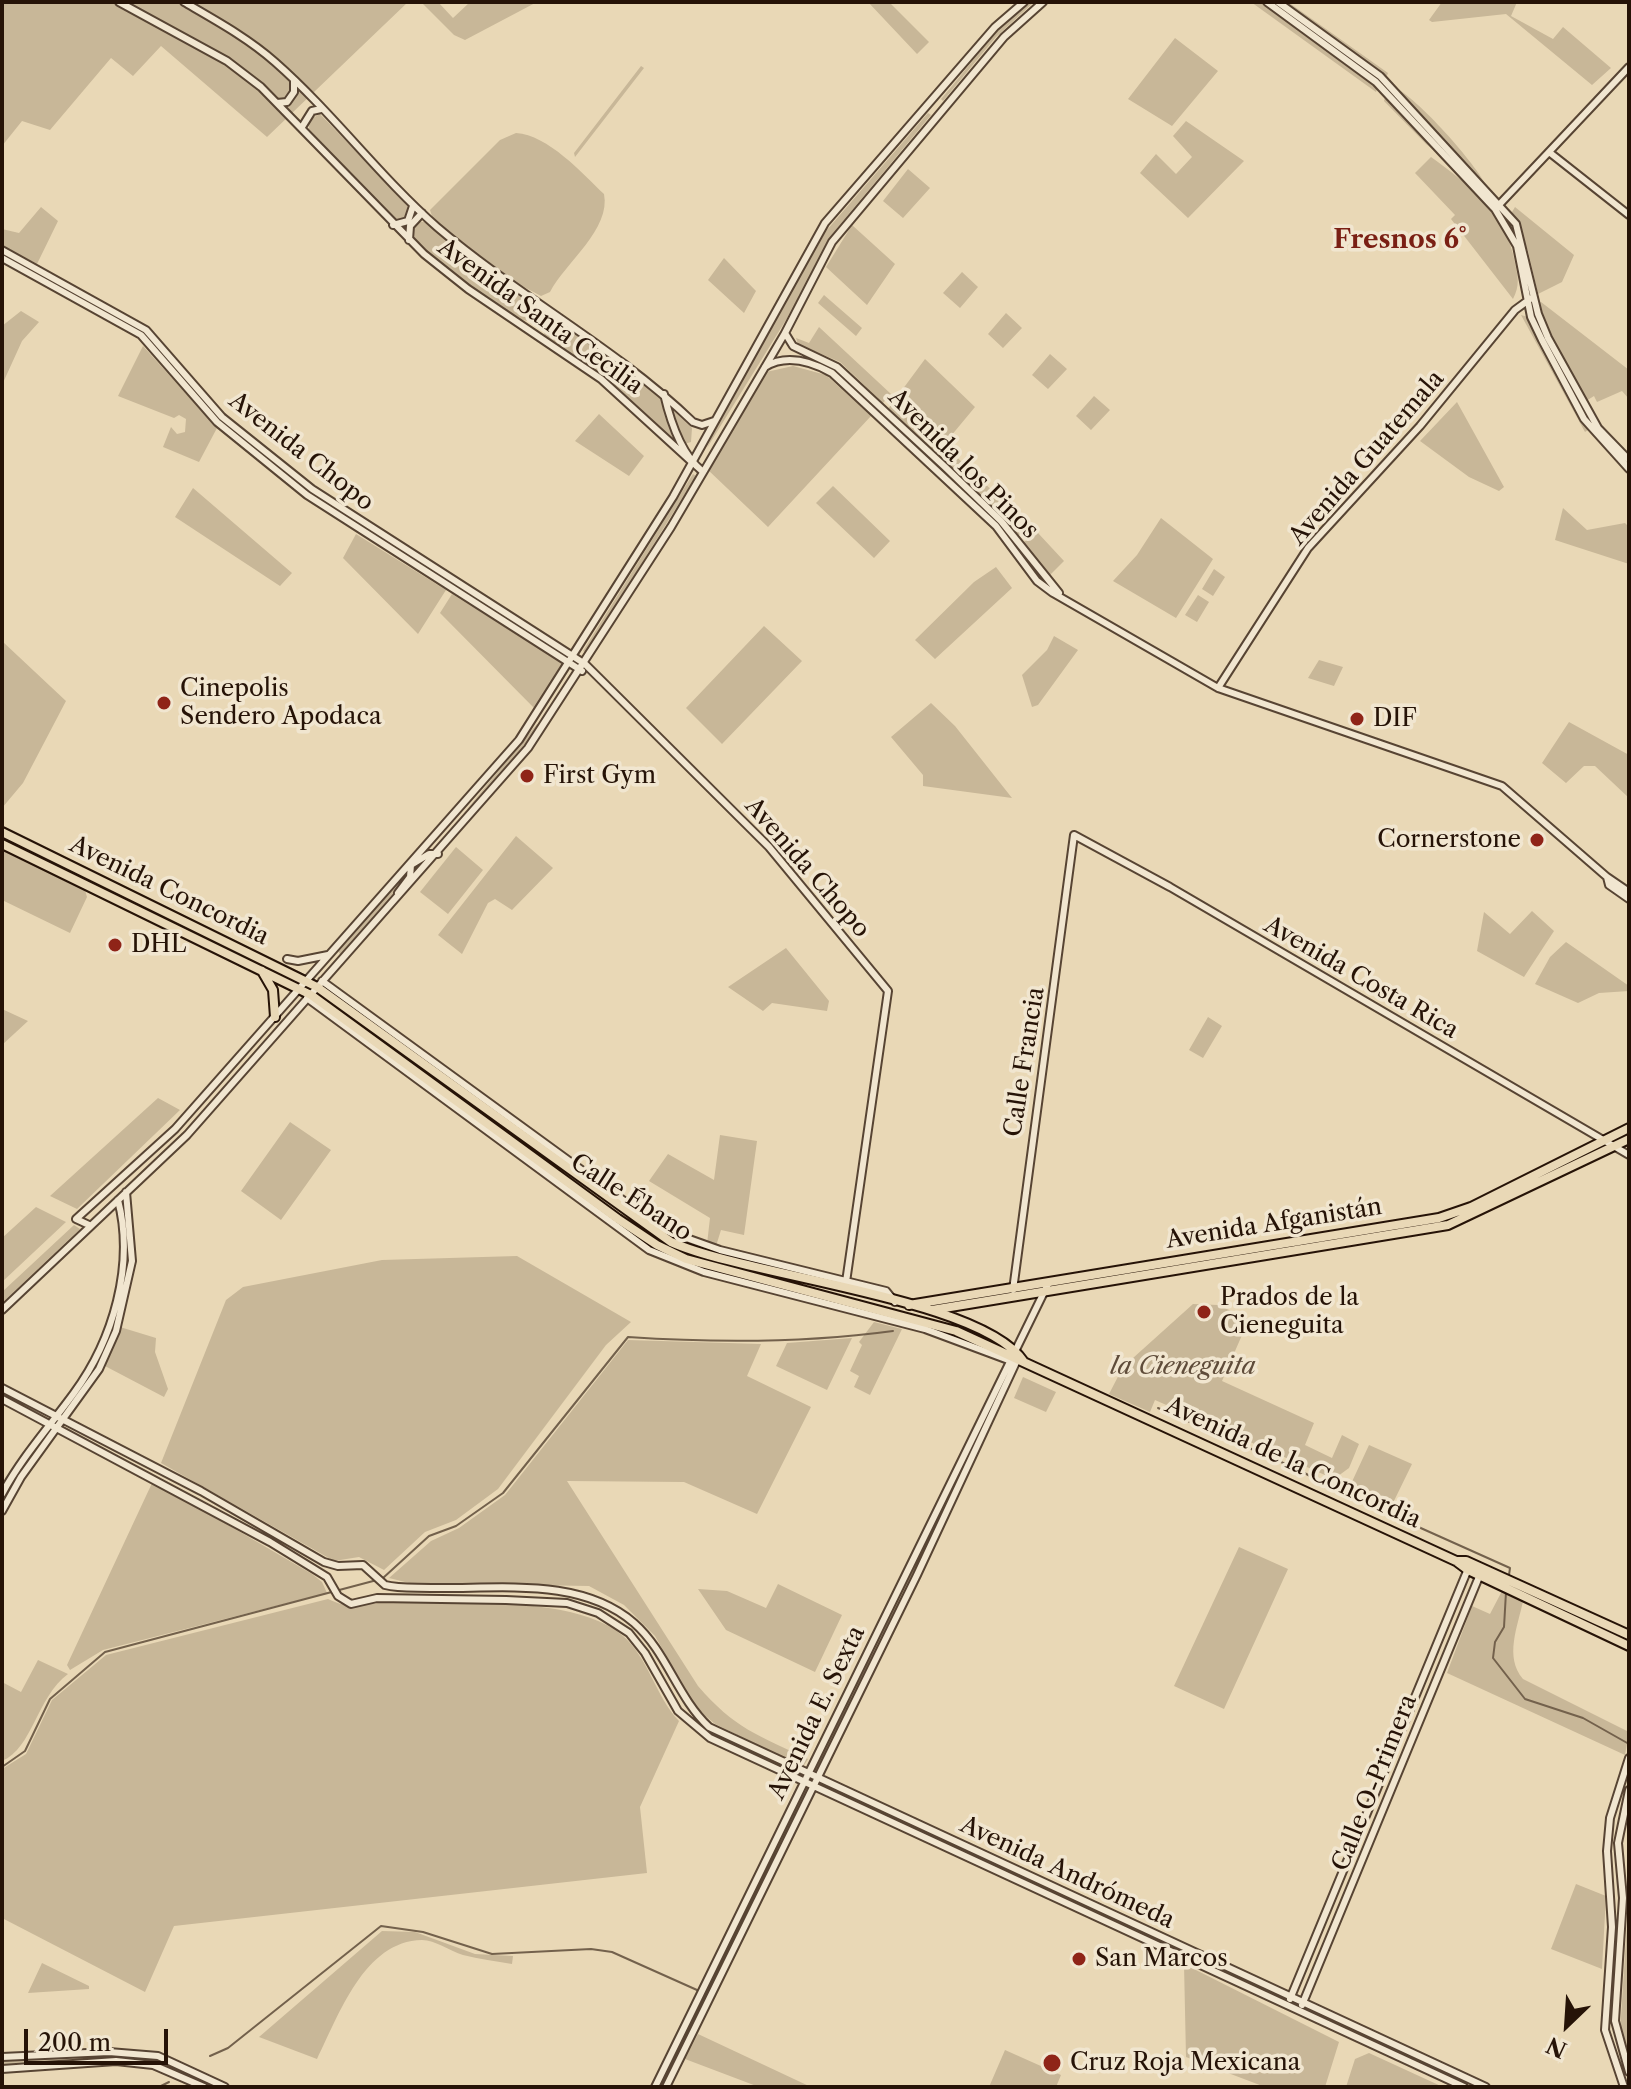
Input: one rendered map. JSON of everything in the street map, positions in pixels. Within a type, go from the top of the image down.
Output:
[{"type":"main road","name":"Avenida Concordia","points":[[2,832],[305,984],[309,997]]},
{"type":"main road","name":"Avenida Concordia","points":[[2,844],[262,970],[305,984],[320,984]]},
{"type":"main road","points":[[262,970],[273,990],[275,1017]]},
{"type":"main road","name":"Calle Ébano","points":[[320,984],[653,1231],[687,1249],[790,1272],[928,1310],[980,1329],[1017,1356]]},
{"type":"main road","name":"Calle Ébano","points":[[309,997],[657,1245],[715,1268],[827,1300],[859,1303],[908,1316],[956,1331],[1017,1356]]},
{"type":"main road","name":"Avenida Afganistán","points":[[1048,1286],[1439,1218],[1471,1207],[1629,1128]]},
{"type":"main road","name":"Avenida Afganistán","points":[[908,1305],[1448,1225],[1629,1139]]},
{"type":"main road","name":"Avenida Afganistán","points":[[908,1316],[1013,1291]]},
{"type":"main road","points":[[859,1303],[867,1315]]},
{"type":"main road","name":"Avenida de la Concordia","points":[[1017,1356],[1469,1566],[1629,1646]]},
{"type":"main road","name":"Avenida de la Concordia","points":[[1481,1572],[1629,1635]]},
{"type":"street","name":"Avenida Santa Cecilia","points":[[119,2],[227,61],[302,127],[409,240],[468,289],[601,379],[702,471]]},
{"type":"street","name":"Avenida Santa Cecilia","points":[[184,2],[254,45],[293,80],[413,206],[499,276],[593,339],[664,394],[693,422],[702,425],[714,421]]},
{"type":"street","points":[[91,1223],[76,1219],[175,1129],[519,740],[570,664],[693,463],[825,223],[995,27],[1024,2]]},
{"type":"street","points":[[2,1310],[185,1137],[438,854],[528,748],[583,667],[785,333],[832,242],[1004,37],[1043,2]]},
{"type":"street","points":[[1267,2],[1376,82],[1498,207]]},
{"type":"street","points":[[1278,2],[1380,76],[1498,207],[1517,246],[1542,340],[1584,419],[1629,469]]},
{"type":"street","points":[[1498,207],[1629,67]]},
{"type":"street","points":[[277,103],[287,102],[294,92],[293,80]]},
{"type":"street","points":[[905,131],[929,107],[938,114]]},
{"type":"street","points":[[302,127],[312,111],[321,109]]},
{"type":"street","points":[[1549,152],[1629,215]]},
{"type":"street","points":[[393,225],[408,221],[413,206]]},
{"type":"street","points":[[409,240],[410,226],[422,213]]},
{"type":"street","name":"Avenida Chopo","points":[[2,250],[146,330],[222,417],[312,489],[574,657],[769,847],[888,991],[846,1282]]},
{"type":"street","name":"Avenida Chopo","points":[[2,258],[141,335],[217,422],[307,495],[570,664],[583,667]]},
{"type":"street","points":[[1531,299],[1589,415],[1629,460]]},
{"type":"street","name":"Avenida Guatemala","points":[[1218,688],[1317,537],[1420,426],[1515,310],[1531,299]]},
{"type":"street","name":"Avenida los Pinos","points":[[785,333],[793,346],[820,356],[837,367],[1001,521],[1061,595]]},
{"type":"street","points":[[762,369],[785,361],[817,365],[820,356]]},
{"type":"street","name":"Avenida los Pinos","points":[[817,365],[844,383],[996,526],[1037,581],[1061,595]]},
{"type":"street","points":[[664,394],[669,417],[693,463]]},
{"type":"street","points":[[655,427],[662,426],[669,417]]},
{"type":"street","points":[[1061,595],[1218,688],[1502,786],[1607,877],[1629,892]]},
{"type":"street","name":"Avenida Costa Rica","points":[[1074,835],[1170,887],[1629,1155]]},
{"type":"street","name":"Calle Francia","points":[[1013,1291],[1074,835]]},
{"type":"street","points":[[411,865],[429,854],[438,854]]},
{"type":"street","points":[[396,900],[410,877],[411,865]]},
{"type":"street","points":[[1607,877],[1609,885],[1629,899]]},
{"type":"street","points":[[287,959],[298,961],[331,954]]},
{"type":"street","points":[[214,1084],[225,1092]]},
{"type":"street","points":[[175,1129],[185,1137]]},
{"type":"street","points":[[2,1494],[99,1369],[122,1310],[132,1261],[126,1192]]},
{"type":"street","points":[[60,1418],[97,1355],[121,1285],[125,1242],[118,1200]]},
{"type":"street","points":[[790,1272],[889,1292],[895,1302]]},
{"type":"street","points":[[827,1300],[867,1315],[1017,1356],[1048,1286]]},
{"type":"street","name":"Avenida E. Sexta","points":[[655,2087],[803,1782],[1017,1356]]},
{"type":"street","name":"Avenida E. Sexta","points":[[666,2087],[1017,1356]]},
{"type":"street","points":[[2,1388],[338,1566],[358,1563],[380,1583],[372,1599],[351,1604],[338,1596],[332,1584],[139,1470],[2,1399]]},
{"type":"street","points":[[2,1511],[54,1426]]},
{"type":"street","points":[[332,1584],[338,1566]]},
{"type":"street","name":"Calle O-Primera","points":[[1287,2006],[1469,1566]]},
{"type":"street","name":"Calle O-Primera","points":[[1299,2011],[1481,1572]]},
{"type":"street","name":"Avenida Andrómeda","points":[[380,1583],[390,1587],[568,1591],[601,1601],[636,1625],[654,1645],[687,1704],[709,1727],[1486,2087]]},
{"type":"street","name":"Avenida Andrómeda","points":[[372,1599],[567,1603],[598,1613],[629,1633],[645,1653],[688,1723],[710,1738],[1464,2087]]},
{"type":"street","points":[[1624,2087],[1605,2030],[1612,1927],[1607,1851],[1610,1818],[1629,1758]]},
{"type":"street","points":[[1629,1790],[1618,1843],[1623,1898],[1615,2021],[1629,2072]]},
{"type":"street","points":[[2,2057],[109,2052],[158,2056],[225,2087]]},
{"type":"street","points":[[2,2069],[116,2061],[153,2065],[204,2087]]},
{"type":"green space","points":[[5,2],[408,2],[267,137],[161,46],[133,76],[111,58],[50,130],[22,121],[2,146],[2,5]]},
{"type":"green space","points":[[421,2],[438,2],[453,18],[470,2],[537,2],[465,40],[454,35]]},
{"type":"green space","points":[[868,2],[889,2],[929,42],[917,54]]},
{"type":"green space","points":[[1028,2],[1034,2],[996,37],[943,101],[941,99],[993,37]]},
{"type":"green space","points":[[1251,2],[1260,2],[1378,87],[1376,92]]},
{"type":"green space","points":[[1280,2],[1288,2],[1388,73],[1386,78]]},
{"type":"green space","points":[[1442,2],[1517,2],[1511,16],[1553,39],[1563,27],[1611,68],[1592,85],[1506,14],[1432,22],[1429,20]]},
{"type":"green space","points":[[1175,38],[1218,71],[1172,126],[1128,99]]},
{"type":"green space","points":[[641,66],[644,68],[575,157],[574,153]]},
{"type":"green space","points":[[1389,84],[1413,100],[1442,128],[1486,185]]},
{"type":"green space","points":[[1386,94],[1450,163],[1426,144],[1384,101]]},
{"type":"green space","points":[[928,113],[931,115],[833,233],[789,315],[707,448],[716,426],[826,231]]},
{"type":"green space","points":[[320,114],[407,204],[410,209],[404,222],[393,221],[309,129],[309,120]]},
{"type":"green space","points":[[1186,121],[1244,161],[1188,218],[1140,173],[1156,154],[1176,174],[1192,157],[1173,136]]},
{"type":"green space","points":[[516,133],[540,140],[552,148],[604,194],[601,220],[586,245],[550,292],[541,296],[511,280],[433,219],[430,210],[500,140]]},
{"type":"green space","points":[[1431,157],[1472,189],[1504,230],[1511,245],[1518,277],[1513,299],[1451,219],[1455,215],[1415,173]]},
{"type":"green space","points":[[908,169],[930,188],[903,218],[883,201]]},
{"type":"green space","points":[[41,207],[58,221],[37,264],[2,246],[2,229],[19,233]]},
{"type":"green space","points":[[1515,207],[1574,255],[1562,282],[1538,294],[1528,251],[1512,212]]},
{"type":"green space","points":[[418,221],[428,223],[530,300],[535,307],[534,316],[527,321],[516,318],[443,266],[411,237],[411,227]]},
{"type":"green space","points":[[852,225],[895,264],[867,305],[826,267]]},
{"type":"green space","points":[[724,258],[756,291],[744,313],[708,280]]},
{"type":"green space","points":[[962,272],[978,287],[960,308],[943,293]]},
{"type":"green space","points":[[824,295],[862,328],[856,336],[818,303]]},
{"type":"green space","points":[[1541,302],[1629,370],[1629,399],[1622,391],[1597,402],[1594,396],[1586,401],[1555,347],[1538,304]]},
{"type":"green space","points":[[21,311],[39,322],[22,341],[2,385],[2,326]]},
{"type":"green space","points":[[1006,313],[1022,328],[1003,348],[988,334]]},
{"type":"green space","points":[[1521,315],[1528,317],[1588,430],[1585,432]]},
{"type":"green space","points":[[554,316],[639,378],[692,428],[691,442],[681,445],[675,442],[597,371],[545,336],[541,322]]},
{"type":"green space","points":[[819,327],[891,394],[883,403],[840,362],[798,344],[796,338],[809,343]]},
{"type":"green space","points":[[143,346],[217,428],[199,462],[163,447],[171,427],[177,434],[185,432],[186,419],[179,415],[174,418],[118,396]]},
{"type":"green space","points":[[1050,354],[1067,369],[1048,389],[1032,375]]},
{"type":"green space","points":[[925,359],[975,407],[936,454],[888,409]]},
{"type":"green space","points":[[793,366],[826,375],[871,416],[768,527],[707,469],[766,372]]},
{"type":"green space","points":[[1094,396],[1110,410],[1091,430],[1076,416]]},
{"type":"green space","points":[[1457,402],[1504,487],[1499,491],[1469,477],[1420,441]]},
{"type":"green space","points":[[599,414],[644,456],[629,476],[575,441]]},
{"type":"green space","points":[[948,449],[1030,526],[1018,536],[1003,516],[941,458]]},
{"type":"green space","points":[[693,474],[696,476],[586,653],[583,651]]},
{"type":"green space","points":[[833,486],[890,541],[874,558],[816,503]]},
{"type":"green space","points":[[193,488],[292,573],[280,586],[175,517]]},
{"type":"green space","points":[[1563,508],[1587,530],[1625,523],[1629,527],[1629,564],[1555,540]]},
{"type":"green space","points":[[1161,518],[1213,559],[1176,618],[1113,581],[1137,555]]},
{"type":"green space","points":[[1038,533],[1064,561],[1047,578],[1022,543]]},
{"type":"green space","points":[[356,534],[446,590],[418,634],[343,558]]},
{"type":"green space","points":[[996,567],[1012,588],[935,659],[915,640],[974,582]]},
{"type":"green space","points":[[1214,569],[1225,577],[1213,596],[1202,589]]},
{"type":"green space","points":[[452,594],[564,664],[536,710],[440,613]]},
{"type":"green space","points":[[1198,595],[1209,602],[1197,622],[1185,615]]},
{"type":"green space","points":[[764,626],[802,661],[722,744],[686,708]]},
{"type":"green space","points":[[1054,636],[1078,650],[1038,705],[1032,707],[1022,675],[1047,650]]},
{"type":"green space","points":[[2,641],[66,701],[23,783],[2,808]]},
{"type":"green space","points":[[1319,660],[1343,667],[1334,686],[1308,678]]},
{"type":"green space","points":[[931,703],[955,726],[1012,798],[923,786],[923,775],[891,737]]},
{"type":"green space","points":[[1569,722],[1629,755],[1629,798],[1595,766],[1584,766],[1566,783],[1542,763]]},
{"type":"green space","points":[[537,724],[540,727],[463,814]]},
{"type":"green space","points":[[516,836],[553,868],[512,910],[495,899],[488,903],[462,954],[438,935]]},
{"type":"green space","points":[[2,846],[84,887],[87,897],[70,933],[2,900]]},
{"type":"green space","points":[[456,847],[483,870],[448,914],[420,892]]},
{"type":"green space","points":[[407,871],[410,874],[340,954],[338,951]]},
{"type":"green space","points":[[1532,911],[1554,931],[1524,977],[1477,951],[1484,912],[1510,934]]},
{"type":"green space","points":[[1566,942],[1629,986],[1629,991],[1599,993],[1578,1003],[1535,984],[1550,957]]},
{"type":"green space","points":[[786,948],[829,1001],[827,1011],[772,1003],[763,1011],[728,987]]},
{"type":"green space","points":[[2,1009],[28,1021],[2,1045]]},
{"type":"green space","points":[[1208,1017],[1222,1026],[1203,1058],[1189,1050]]},
{"type":"green space","points":[[158,1098],[180,1110],[77,1209],[50,1196]]},
{"type":"green space","points":[[290,1122],[331,1150],[281,1220],[241,1191]]},
{"type":"green space","points":[[720,1135],[757,1141],[744,1235],[721,1230],[716,1246],[707,1244],[710,1218],[649,1181],[668,1154],[714,1180]]},
{"type":"green space","points":[[36,1207],[66,1222],[2,1282],[2,1238]]},
{"type":"green space","points":[[74,1225],[80,1229],[2,1303],[2,1292]]},
{"type":"green space","points":[[517,1256],[631,1322],[606,1345],[498,1489],[456,1520],[425,1532],[384,1570],[359,1557],[334,1561],[161,1463],[226,1300],[243,1287],[382,1260]]},
{"type":"green space","name":"la Cieneguita","points":[[1193,1304],[1218,1305],[1249,1319],[1222,1381],[1314,1423],[1305,1445],[1332,1458],[1342,1435],[1359,1444],[1349,1468],[1334,1479],[1155,1400],[1150,1412],[1109,1394],[1123,1367]]},
{"type":"green space","points":[[874,1322],[902,1329],[870,1395],[854,1387],[859,1376],[850,1371],[862,1345],[859,1342]]},
{"type":"green space","points":[[120,1327],[156,1338],[155,1352],[168,1389],[164,1397],[105,1366]]},
{"type":"green space","points":[[852,1338],[827,1390],[776,1366],[787,1343]]},
{"type":"green space","points":[[628,1340],[761,1344],[747,1376],[811,1407],[757,1514],[684,1482],[567,1481],[698,1686],[736,1721],[761,1737],[808,1759],[803,1767],[715,1724],[696,1708],[655,1636],[624,1605],[589,1586],[409,1583],[389,1578],[431,1541],[459,1528],[505,1495]]},
{"type":"green space","points":[[1023,1377],[1056,1392],[1046,1412],[1014,1398]]},
{"type":"green space","points":[[1369,1445],[1412,1464],[1392,1505],[1350,1486]]},
{"type":"green space","points":[[153,1481],[312,1574],[322,1582],[327,1593],[103,1650],[70,1670],[67,1665]]},
{"type":"green space","points":[[1239,1547],[1288,1569],[1224,1709],[1174,1686]]},
{"type":"green space","points":[[778,1584],[842,1615],[815,1672],[726,1630],[698,1589],[727,1591],[766,1608]]},
{"type":"green space","points":[[1502,1591],[1523,1601],[1513,1651],[1517,1670],[1523,1679],[1629,1732],[1625,1755],[1447,1673],[1472,1606],[1490,1614]]},
{"type":"green space","points":[[328,1599],[352,1606],[476,1603],[542,1607],[600,1622],[622,1635],[639,1655],[679,1721],[640,1807],[647,1873],[174,1926],[145,1992],[2,1918],[2,1769],[26,1754],[52,1700],[106,1655]]},
{"type":"green space","points":[[38,1660],[68,1674],[49,1696],[21,1745],[2,1761],[2,1682],[21,1692]]},
{"type":"green space","points":[[1576,1884],[1606,1896],[1602,1969],[1551,1949]]},
{"type":"green space","points":[[1628,1908],[1629,2050],[1624,2048],[1620,2032]]},
{"type":"green space","points":[[382,1931],[415,1932],[475,1954],[513,1956],[512,1964],[463,1955],[427,1940],[402,1944],[384,1953],[356,1983],[317,2059],[259,2037]]},
{"type":"green space","points":[[42,1963],[89,1986],[89,1989],[28,1993]]},
{"type":"green space","points":[[1184,1964],[1339,2042],[1325,2087],[1265,2087],[1186,2057]]},
{"type":"green space","points":[[698,2034],[811,2087],[759,2087],[685,2059]]},
{"type":"green space","points":[[1005,2050],[1061,2075],[1056,2087],[989,2087]]},
{"type":"green space","points":[[1369,2053],[1443,2087],[1346,2087],[1355,2059]]},
{"type":"green space","points":[[102,2057],[101,2061],[2,2068],[2,2062],[10,2060]]},
{"type":"waterway","points":[[383,1578],[429,1536],[456,1526],[503,1493],[628,1337],[761,1341],[893,1331]]},
{"type":"waterway","points":[[1158,1408],[1297,1469],[1336,1490]]},
{"type":"waterway","points":[[1347,1495],[1510,1568],[1509,1575]]},
{"type":"waterway","points":[[2,1767],[25,1751],[50,1699],[105,1652],[377,1580]]},
{"type":"waterway","points":[[1506,1592],[1504,1627],[1495,1642],[1493,1658],[1525,1699],[1583,1718],[1629,1744]]},
{"type":"waterway","points":[[210,2056],[228,2048],[381,1926],[423,1932],[492,1954],[591,1949],[612,1952],[697,1990]]},
{"type":"waterway","points":[[159,2087],[169,2082]]},
{"type":"place","name":"Cinepolis Sendero Apodaca","points":[[164,703]]},
{"type":"place","name":"DIF","points":[[1357,719]]},
{"type":"place","name":"First Gym","points":[[527,776]]},
{"type":"place","name":"Cornerstone","points":[[1537,840]]},
{"type":"place","name":"DHL","points":[[115,945]]},
{"type":"place","name":"Prados de la Cieneguita","points":[[1204,1312]]},
{"type":"place","name":"San Marcos","points":[[1079,1959]]},
{"type":"place","name":"Cruz Roja Mexicana","points":[[1052,2063]]},
{"type":"district","name":"Fresnos 6°","points":[[1400,240]]}]
